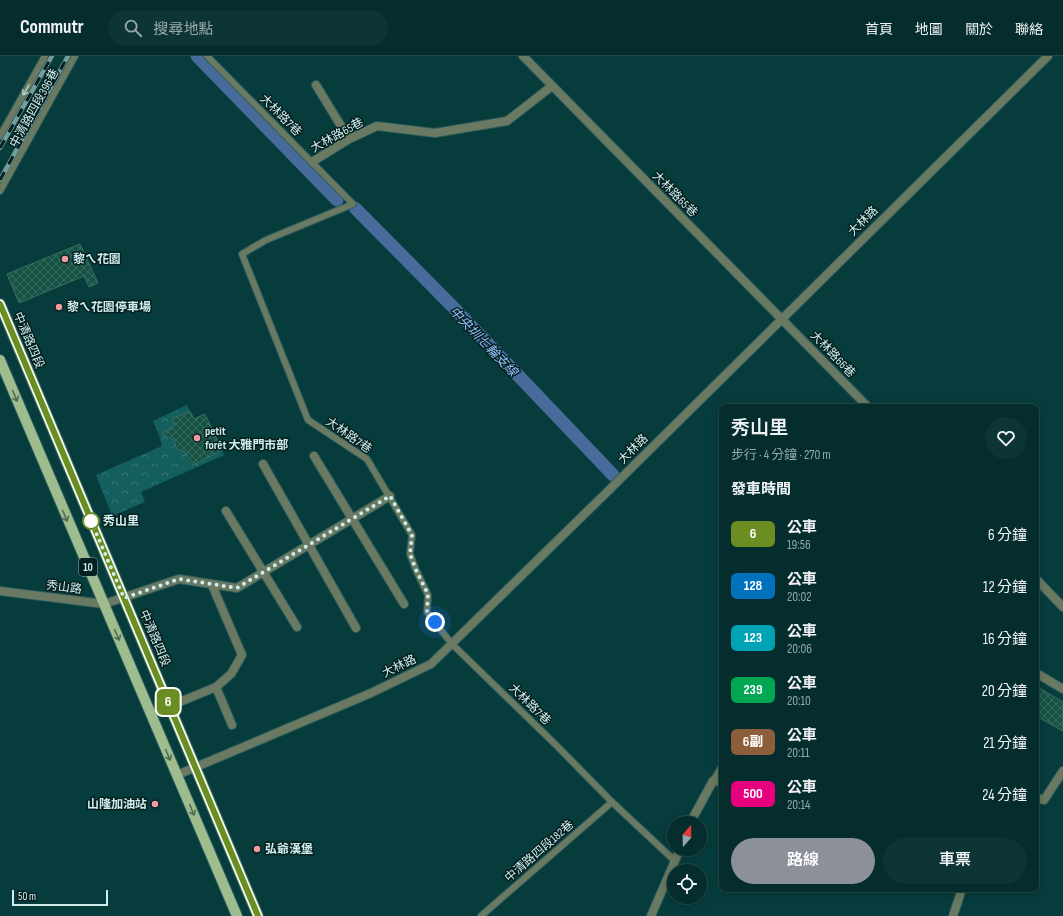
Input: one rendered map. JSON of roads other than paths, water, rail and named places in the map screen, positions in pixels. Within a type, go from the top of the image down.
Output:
[{"type":"main road","name":"中清路四段","points":[[0,304],[258,916]]},
{"type":"main road","name":"10","points":[[0,360],[237,916]]},
{"type":"street","name":"大林路65巷","points":[[523,56],[782,319]]},
{"type":"street","name":"大林路","points":[[177,775],[371,693],[431,664],[1048,56]]},
{"type":"street","points":[[316,85],[349,139]]},
{"type":"street","name":"大林路65巷","points":[[312,162],[349,139],[377,126],[436,133],[507,121],[552,86]]},
{"type":"street","name":"大林路66巷","points":[[782,319],[865,404]]},
{"type":"street","points":[[314,456],[404,604]]},
{"type":"street","points":[[263,464],[356,628]]},
{"type":"street","name":"秀山路","points":[[0,591],[104,604],[179,579],[237,588],[390,496]]},
{"type":"street","points":[[226,511],[297,627]]},
{"type":"street","points":[[1039,582],[1063,607]]},
{"type":"street","points":[[170,706],[216,687],[231,674],[242,655],[212,585]]},
{"type":"street","points":[[1039,675],[1063,689]]},
{"type":"street","points":[[216,687],[232,725]]},
{"type":"street","points":[[1039,799],[1044,800],[1063,771]]},
{"type":"street","points":[[694,816],[713,781],[719,782]]},
{"type":"street","points":[[651,916],[677,856]]},
{"type":"street","points":[[954,916],[961,892]]},
{"type":"lane","name":"中清路四段396巷","points":[[0,136],[45,56]]},
{"type":"lane","name":"中清路四段396巷","points":[[0,191],[75,56]]},
{"type":"lane","name":"大林路7巷","points":[[208,56],[353,204],[266,240],[242,254],[308,420],[367,459],[412,535],[410,554],[428,594],[427,612],[451,643],[556,745],[612,802],[675,861]]},
{"type":"lane","points":[[713,781],[719,771]]},
{"type":"lane","name":"中清路四段182巷","points":[[480,916],[612,802]]},
{"type":"waterway","points":[[197,56],[337,200]]},
{"type":"waterway","name":"中央圳七輪支線","points":[[355,208],[454,308],[613,475]]},
{"type":"railway","points":[[0,148],[52,56]]},
{"type":"railway","points":[[0,180],[68,56]]},
{"type":"place","name":"黎ㄟ花園","points":[[65,259]]},
{"type":"place","name":"黎ㄟ花園停車場","points":[[59,307]]},
{"type":"place","name":"petit forêt 大雅門市部","points":[[197,438]]},
{"type":"place","name":"秀山里","points":[[91,521]]},
{"type":"place","name":"山隆加油站","points":[[155,804]]},
{"type":"place","name":"弘爺漢堡","points":[[257,849]]}]
